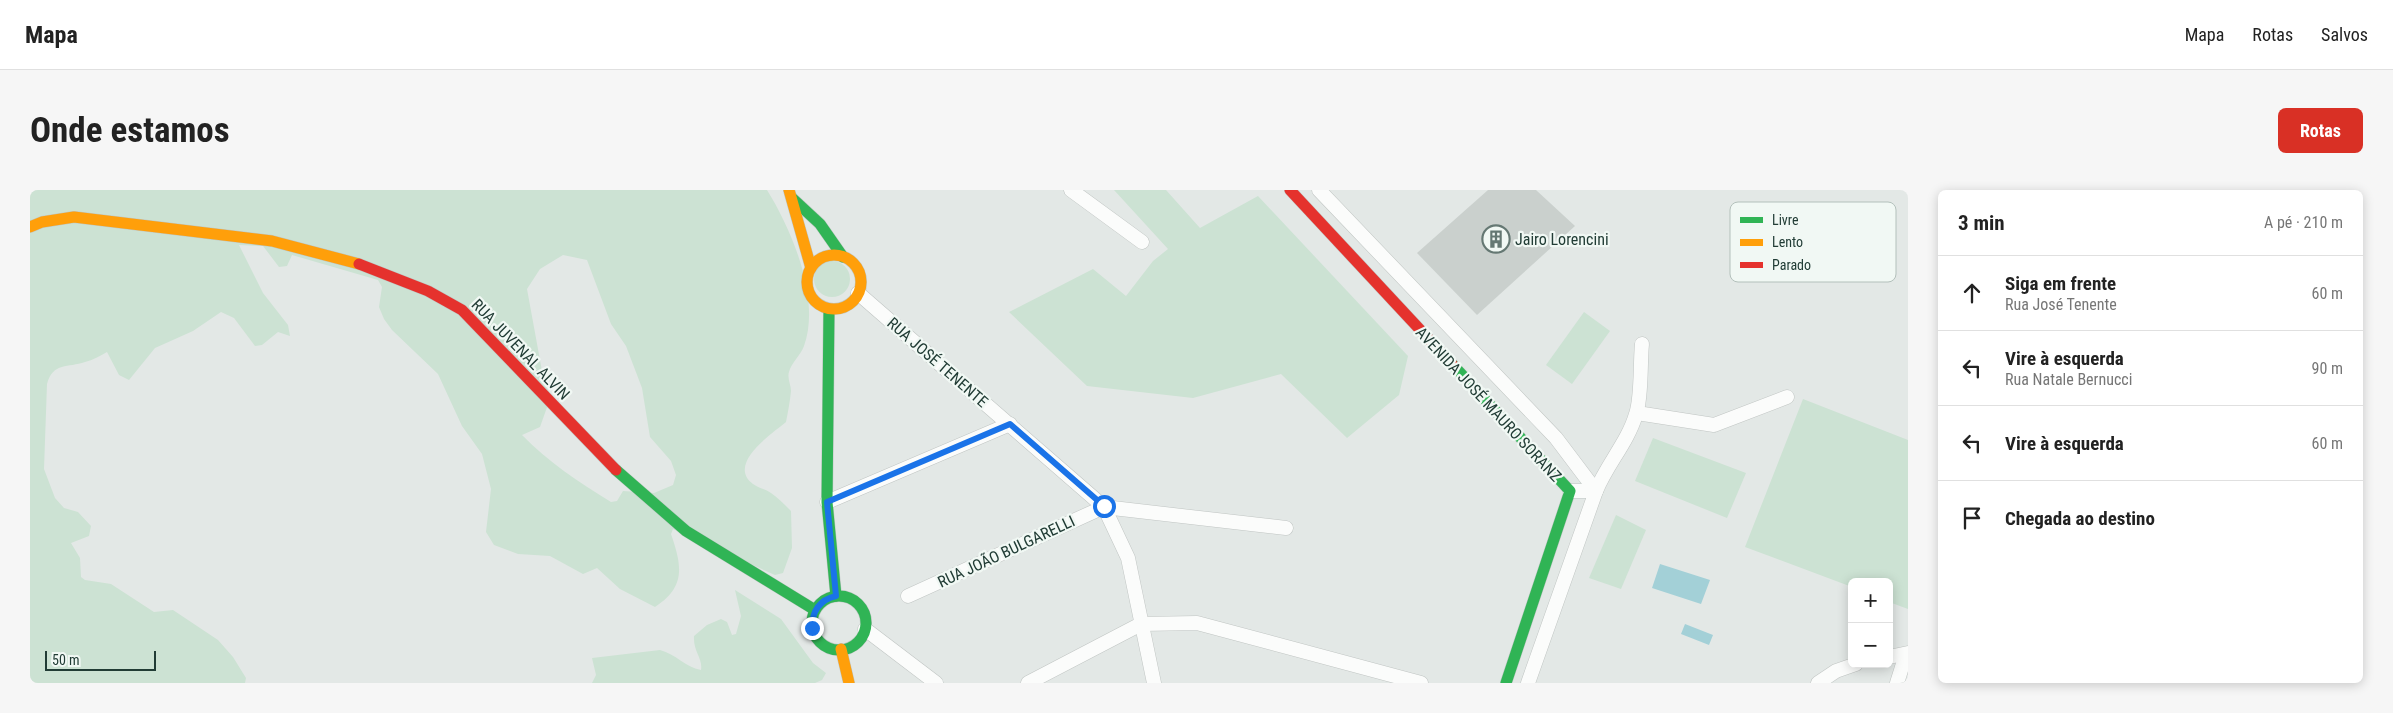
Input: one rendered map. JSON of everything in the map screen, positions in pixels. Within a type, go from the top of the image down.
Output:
[{"type":"street","points":[[1071,190],[1142,242]]},
{"type":"street","name":"AVENIDA JOSÉ MAURO SORANZ","points":[[1290,190],[1570,491],[1506,683]]},
{"type":"street","name":"AVENIDA JOSÉ MAURO SORANZ","points":[[1319,190],[1556,438],[1596,490]]},
{"type":"street","points":[[791,194],[820,224],[843,257],[850,261],[860,276],[858,293],[846,306],[829,309],[821,306],[809,293],[808,276],[811,268],[825,257],[843,257]]},
{"type":"street","points":[[791,194],[811,268]]},
{"type":"street","name":"RUA JUVENAL ALVIN","points":[[30,227],[42,222],[74,216],[272,241],[366,266],[428,291],[462,310],[609,464],[686,531],[815,610]]},
{"type":"street","name":"RUA JOSÉ TENENTE","points":[[858,293],[1104,506],[1128,558],[1154,683]]},
{"type":"street","points":[[829,309],[827,502],[836,596]]},
{"type":"street","points":[[1528,683],[1596,490],[1601,479],[1614,461],[1637,414],[1642,344]]},
{"type":"street","points":[[1637,414],[1714,425],[1788,397]]},
{"type":"street","points":[[827,502],[1010,424]]},
{"type":"street","points":[[1570,491],[1596,490]]},
{"type":"street","points":[[1104,506],[1286,528]]},
{"type":"street","name":"RUA JOÃO BULGARELLI","points":[[908,596],[1104,506]]},
{"type":"street","points":[[836,596],[845,597],[859,605],[866,621],[865,629],[856,644],[841,649],[830,648],[822,644],[812,628],[815,610],[828,598],[836,596]]},
{"type":"street","points":[[1028,683],[1141,624],[1197,623],[1421,683]]},
{"type":"street","points":[[865,629],[936,683]]},
{"type":"street","points":[[841,649],[849,683]]},
{"type":"street","points":[[1893,656],[1907,653],[1902,674]]},
{"type":"street","points":[[1818,683],[1836,671],[1848,667]]},
{"type":"green space","points":[[30,190],[767,190],[786,225],[794,245],[801,265],[809,307],[808,327],[804,346],[792,365],[789,374],[791,391],[786,422],[754,450],[748,458],[745,467],[746,476],[753,484],[767,490],[791,511],[792,548],[783,573],[775,575],[673,529],[671,534],[679,566],[677,584],[672,592],[655,607],[620,589],[597,568],[583,574],[550,556],[518,554],[494,545],[486,532],[491,489],[482,454],[462,426],[438,374],[392,330],[384,319],[379,307],[382,287],[378,280],[292,255],[287,266],[279,267],[263,246],[239,245],[263,293],[288,325],[290,336],[278,332],[262,345],[255,346],[234,318],[221,312],[193,331],[155,348],[129,380],[119,375],[107,352],[88,361],[57,369],[53,372],[47,384],[44,469],[55,498],[64,508],[78,512],[91,526],[89,536],[71,543],[80,558],[81,577],[85,580],[111,584],[154,612],[173,610],[218,640],[233,657],[246,678],[245,683],[30,683]],"holes":[[[563,255],[587,260],[611,324],[626,346],[642,388],[650,437],[671,461],[676,475],[673,485],[654,493],[623,491],[617,501],[611,502],[553,463],[522,435],[540,427],[551,396],[544,382],[527,289],[540,269]]]},
{"type":"green space","points":[[1114,190],[1166,190],[1200,228],[1258,196],[1408,356],[1399,395],[1347,438],[1281,374],[1193,398],[1087,386],[1009,312],[1093,269],[1126,296],[1153,261],[1168,249]]},
{"type":"green space","points":[[832,261],[844,267],[850,279],[844,291],[832,297],[820,291],[814,279],[820,267]]},
{"type":"green space","points":[[1584,312],[1610,331],[1572,384],[1546,365]]},
{"type":"green space","points":[[1803,399],[1908,440],[1908,609],[1893,603],[1893,578],[1848,578],[1848,586],[1745,547]]},
{"type":"green space","points":[[1653,438],[1746,473],[1727,518],[1635,481]]},
{"type":"green space","points":[[1616,515],[1646,530],[1621,589],[1589,578]]},
{"type":"green space","points":[[735,590],[781,619],[813,663],[826,673],[822,680],[815,683],[592,683],[596,675],[592,658],[660,650],[701,670],[701,662],[695,646],[694,636],[707,625],[721,619],[727,622],[732,635],[736,634],[741,616]]},
{"type":"water","points":[[1660,564],[1710,580],[1701,604],[1652,588]]},
{"type":"water","points":[[1685,624],[1713,635],[1709,645],[1681,634]]},
{"type":"building","name":"Jairo Lorencini","points":[[1488,190],[1536,190],[1575,226],[1477,315],[1417,253]]},
{"type":"traffic: fast","points":[[792,198],[820,224],[843,257]]},
{"type":"traffic: fast","points":[[829,309],[827,502],[836,596]]},
{"type":"traffic: fast","points":[[1452,364],[1570,491],[1506,683]]},
{"type":"traffic: fast","points":[[616,470],[686,531],[815,610]]},
{"type":"traffic: fast","points":[[839,596],[849,598],[858,604],[864,613],[866,623],[864,633],[858,642],[849,648],[839,650],[829,648],[820,642],[814,633],[812,623],[814,613],[820,604],[829,598],[839,596]]},
{"type":"traffic: slow","points":[[789,190],[811,268]]},
{"type":"traffic: slow","points":[[30,227],[42,222],[74,217],[272,241],[359,264]]},
{"type":"traffic: slow","points":[[834,255],[844,257],[853,263],[859,272],[861,282],[859,292],[853,301],[844,307],[834,309],[824,307],[815,301],[809,292],[807,282],[809,272],[815,263],[824,257],[834,255]]},
{"type":"traffic: slow","points":[[841,649],[849,683]]},
{"type":"traffic: jam","points":[[1290,190],[1452,364]]},
{"type":"traffic: jam","points":[[359,264],[428,291],[462,310],[616,470]]},
{"type":"place","name":"Jairo Lorencini","points":[[1496,239]]},
{"type":"route","points":[[812,628],[815,610],[828,598],[836,596],[827,502],[1010,424],[1104,506]]}]
